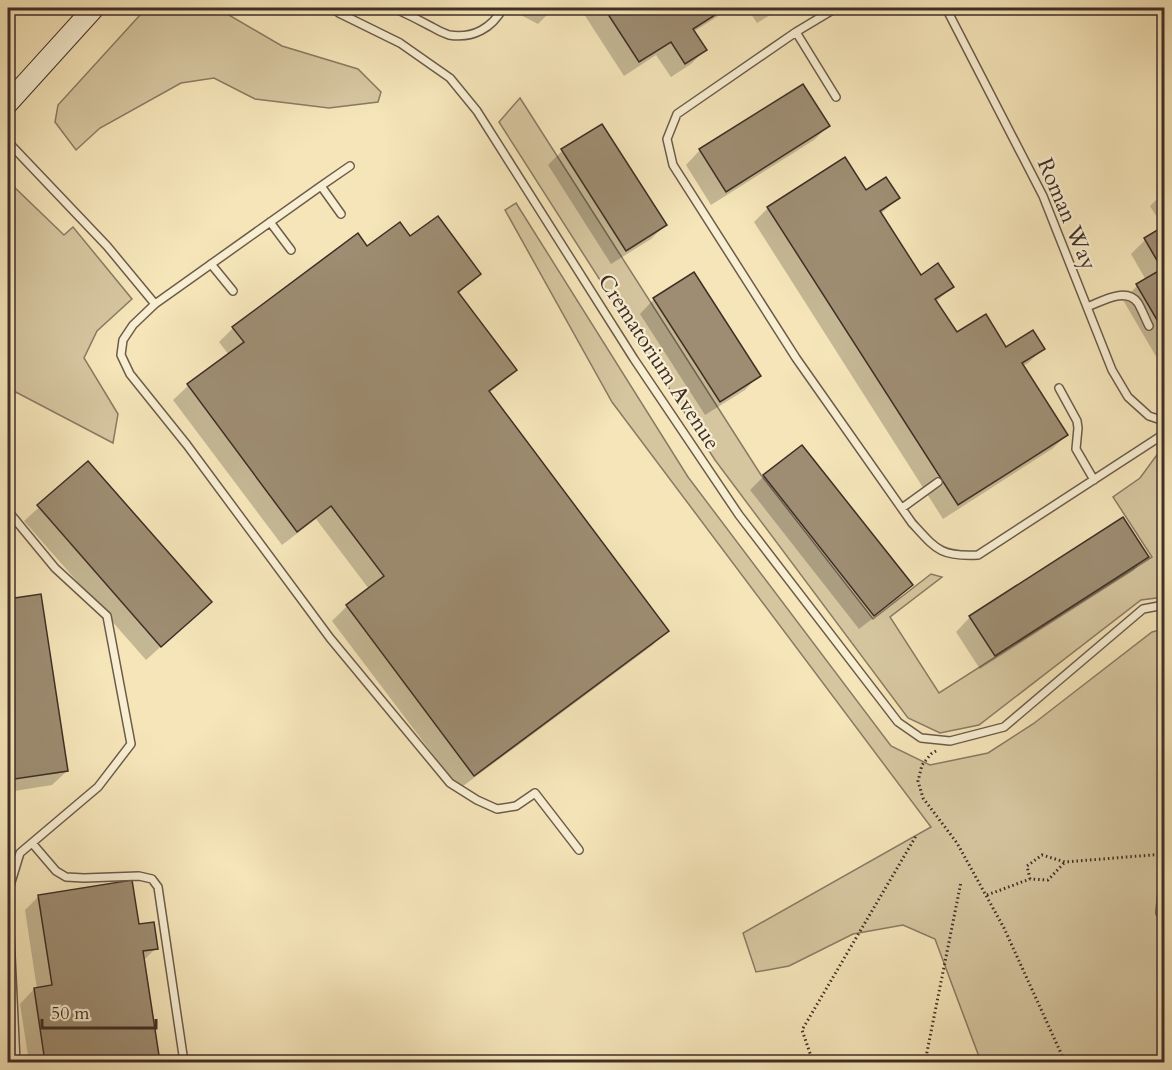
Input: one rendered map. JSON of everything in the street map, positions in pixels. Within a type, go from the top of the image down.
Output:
[{"type":"main road","points":[[8,103],[94,8]]},
{"type":"lane","name":"Crematorium Avenue","points":[[332,8],[400,43],[450,78],[477,111],[634,359],[739,515],[898,722],[921,738],[950,741]]},
{"type":"lane","points":[[394,8],[447,34],[463,36],[476,34],[484,29],[498,18],[503,8]]},
{"type":"lane","points":[[836,8],[796,32],[677,114],[667,139],[673,165],[796,358],[912,523],[933,545],[946,553],[959,556],[978,555],[1164,434]]},
{"type":"lane","name":"Roman Way","points":[[946,8],[1043,196],[1112,370],[1128,397],[1149,416],[1164,420]]},
{"type":"lane","points":[[796,32],[836,98]]},
{"type":"lane","points":[[8,142],[107,246],[155,304]]},
{"type":"lane","points":[[350,166],[155,304],[133,325],[123,340],[121,355],[130,374],[187,445],[330,638],[450,783],[477,800],[497,809],[516,806],[535,794],[579,850]]},
{"type":"lane","points":[[321,186],[341,214]]},
{"type":"lane","points":[[270,222],[291,250]]},
{"type":"lane","points":[[211,264],[233,291]]},
{"type":"lane","points":[[1087,307],[1112,297],[1127,295],[1138,303],[1149,326]]},
{"type":"lane","points":[[1059,388],[1077,422],[1076,449],[1094,480]]},
{"type":"lane","points":[[902,508],[938,482]]},
{"type":"lane","points":[[8,511],[55,568],[107,616],[131,744],[98,787],[20,854],[8,892],[16,1062]]},
{"type":"lane","points":[[950,741],[1004,727],[1143,609],[1164,605]]},
{"type":"lane","points":[[32,843],[56,871],[66,877],[139,876],[152,879],[158,887],[184,1062]]},
{"type":"lane","points":[[1164,873],[1160,913],[1164,917]]},
{"type":"path","points":[[950,741],[931,754],[922,765],[918,781],[923,798],[957,843],[1004,928],[1065,1062]]},
{"type":"path","points":[[813,1062],[802,1030],[916,836]]},
{"type":"path","points":[[1030,879],[1027,866],[1042,855],[1065,862],[1164,854]]},
{"type":"path","points":[[986,895],[1030,879],[1048,880],[1065,862]]},
{"type":"path","points":[[926,1062],[962,882]]},
{"type":"shaded area","points":[[149,8],[217,8],[282,46],[358,69],[381,92],[378,102],[329,108],[255,99],[214,78],[181,83],[100,128],[76,150],[55,122],[58,105]]},
{"type":"shaded area","points":[[520,98],[761,475],[873,619],[931,574],[942,577],[890,617],[939,693],[1152,557],[1113,497],[1140,478],[1159,452],[1164,452],[1164,597],[1141,600],[979,725],[940,733],[908,718],[715,460],[499,122]]},
{"type":"shaded area","points":[[8,184],[11,184],[64,235],[73,227],[132,299],[97,331],[84,358],[118,414],[113,443],[8,388]]},
{"type":"shaded area","points":[[516,203],[688,477],[891,746],[930,765],[988,753],[1033,724],[1152,632],[1164,629],[1164,1062],[981,1062],[935,939],[903,925],[853,934],[789,966],[756,972],[743,933],[931,827],[612,402],[505,210]]},
{"type":"building","points":[[604,8],[726,8],[693,29],[707,50],[685,64],[671,42],[639,62]]},
{"type":"building","points":[[803,84],[830,126],[726,192],[699,149]]},
{"type":"building","points":[[602,124],[667,225],[626,251],[561,149]]},
{"type":"building","points":[[845,157],[866,190],[886,177],[900,198],[880,211],[921,275],[938,263],[954,287],[935,299],[957,332],[986,314],[1006,347],[1033,330],[1045,349],[1022,363],[1068,435],[958,505],[767,207]]},
{"type":"building","points":[[438,216],[481,274],[458,292],[517,370],[489,391],[669,631],[474,776],[346,605],[384,576],[331,506],[297,532],[187,384],[244,342],[232,327],[358,233],[367,246],[400,222],[410,236]]},
{"type":"building","points":[[1164,226],[1164,332],[1136,284],[1162,269],[1144,238]]},
{"type":"building","points":[[694,272],[761,376],[720,402],[653,298]]},
{"type":"building","points":[[802,445],[913,585],[874,616],[763,475]]},
{"type":"building","points":[[88,461],[212,602],[161,647],[37,505]]},
{"type":"building","points":[[1123,517],[1149,557],[995,656],[969,616]]},
{"type":"building","points":[[41,594],[68,771],[8,780],[8,599]]},
{"type":"building","points":[[132,880],[139,924],[154,922],[158,949],[143,951],[160,1062],[45,1062],[34,988],[52,985],[38,895]]}]
